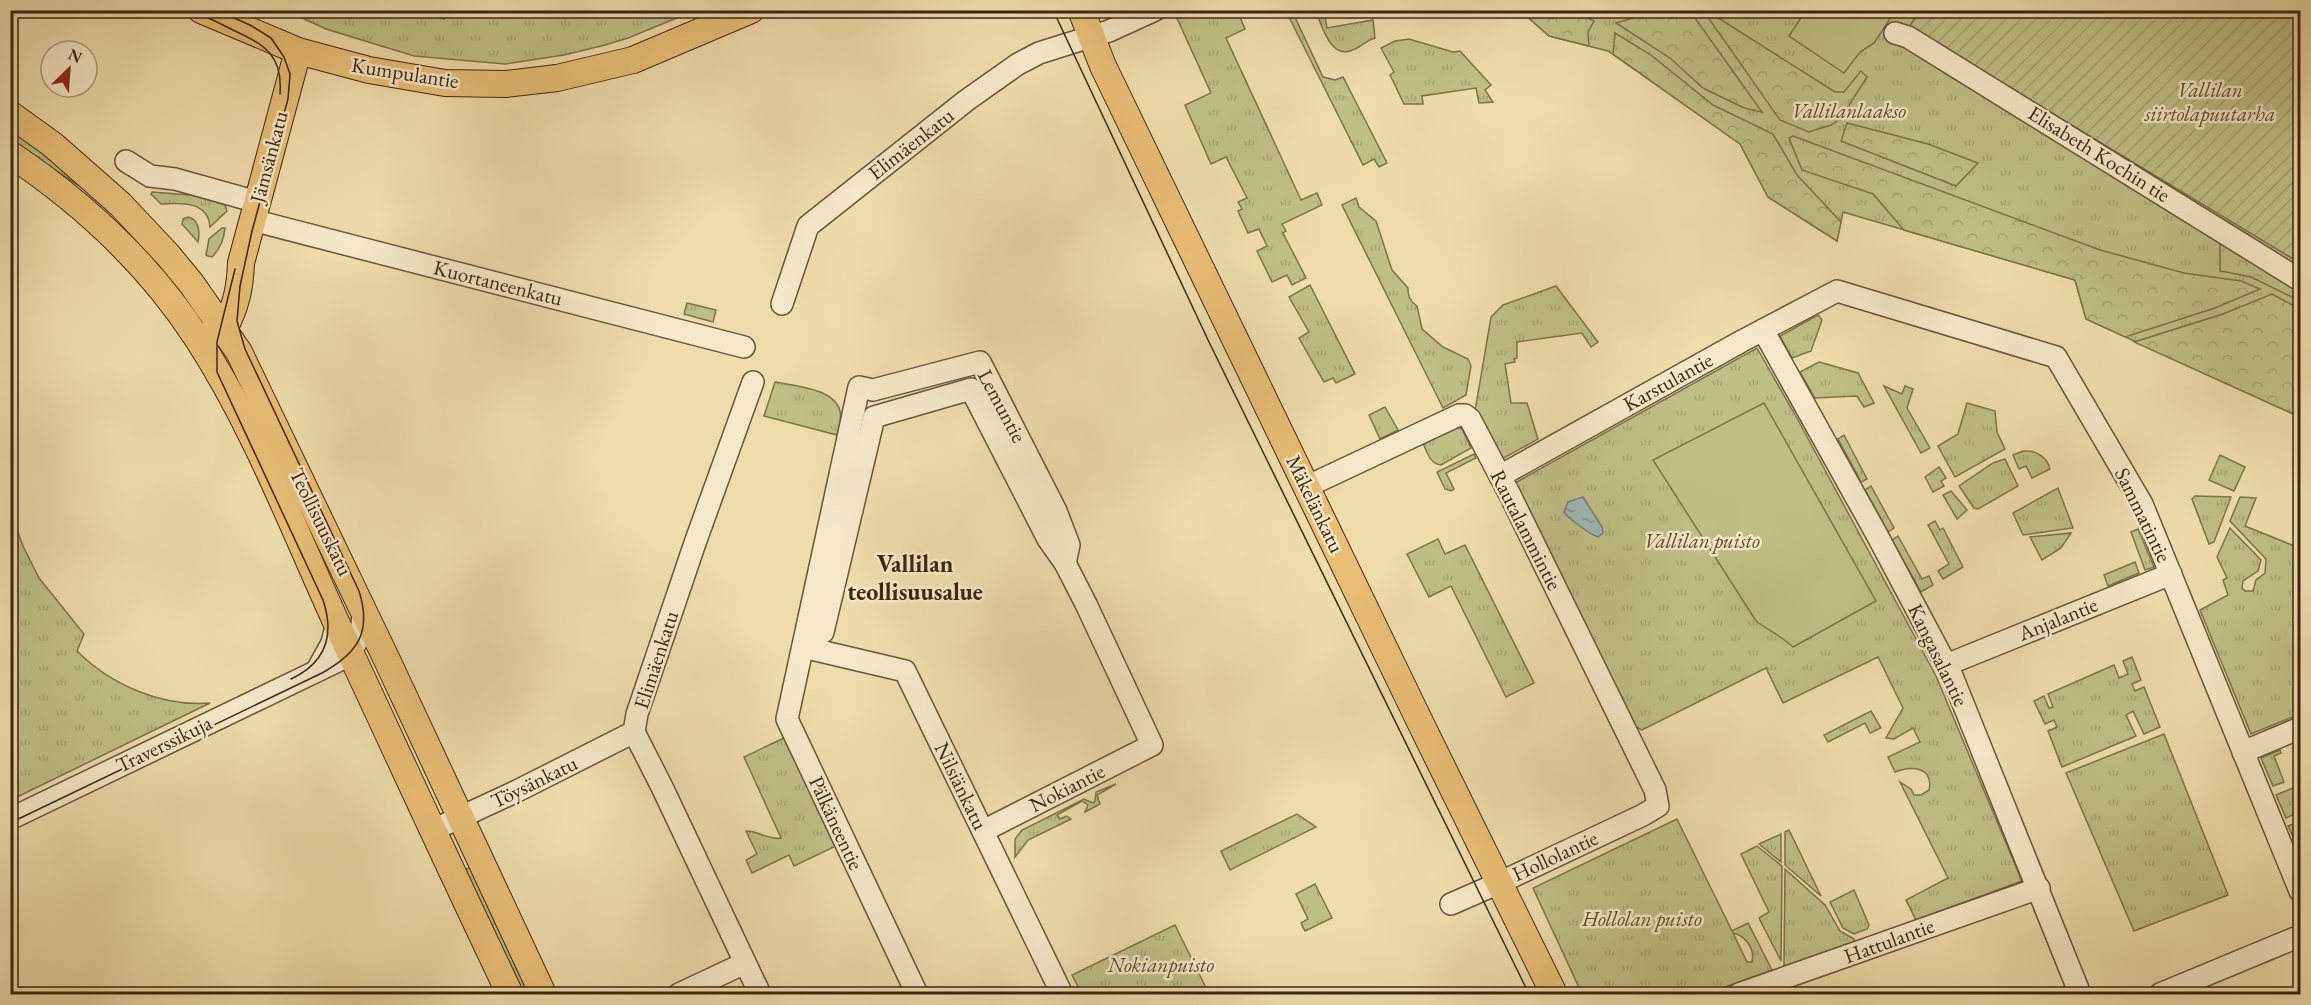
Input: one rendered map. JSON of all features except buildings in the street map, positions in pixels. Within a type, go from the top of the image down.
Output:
[{"type":"main road","name":"Kumpulantie","points":[[201,10],[298,51],[404,77],[445,83],[506,84],[557,78],[633,60],[751,10]]},
{"type":"main road","name":"Mäkelänkatu","points":[[1081,10],[1103,66],[1554,994]]},
{"type":"main road","name":"Jämsänkatu","points":[[224,330],[236,303],[241,262],[298,51]]},
{"type":"main road","name":"Teollisuuskatu","points":[[10,114],[53,145],[113,198],[167,254],[209,307],[248,368],[543,994]]},
{"type":"main road","points":[[10,154],[44,176],[74,200],[128,251],[178,310],[197,338],[249,429],[510,994]]},
{"type":"main road","name":"Jämsänkatu","points":[[197,338],[209,307],[241,262]]},
{"type":"main road","points":[[197,338],[224,330]]},
{"type":"street","name":"Elimäenkatu","points":[[782,304],[808,226],[967,100],[1018,64],[1039,53],[1092,36],[1155,10]]},
{"type":"street","name":"Elisabeth Kochin tie","points":[[1895,33],[1908,37],[2007,97],[2301,280]]},
{"type":"street","name":"Kuortaneenkatu","points":[[126,161],[150,176],[175,179],[254,211],[744,347]]},
{"type":"street","name":"Karstulantie","points":[[1500,476],[1837,291]]},
{"type":"street","name":"Sammatintie","points":[[1837,291],[2056,357],[2142,504],[2301,891]]},
{"type":"street","name":"Kangasalantie","points":[[1763,330],[1952,676],[2080,994]]},
{"type":"street","name":"Lemuntie","points":[[859,387],[873,390],[980,362],[1056,511],[1069,545],[1065,563]]},
{"type":"street","name":"Elimäenkatu","points":[[753,382],[685,570],[637,714],[634,732],[760,994]]},
{"type":"street","name":"Pälkäneentie","points":[[859,387],[787,719],[916,994]]},
{"type":"street","name":"Lemuntie","points":[[804,647],[824,632],[874,417],[971,389],[1048,539],[1065,563],[1152,746]]},
{"type":"street","name":"Rautalammintie","points":[[1306,487],[1458,415],[1465,415],[1470,419],[1655,790],[1658,806]]},
{"type":"street","name":"Anjalantie","points":[[1946,665],[2171,574]]},
{"type":"street","points":[[351,652],[362,631],[363,610]]},
{"type":"street","points":[[317,670],[329,648],[337,622]]},
{"type":"street","name":"Nilsiänkatu","points":[[804,647],[905,671],[1062,994]]},
{"type":"street","name":"Traverssikuja","points":[[10,819],[332,664],[351,652]]},
{"type":"street","points":[[2244,752],[2301,728]]},
{"type":"street","name":"Töysänkatu","points":[[434,830],[634,732]]},
{"type":"street","name":"Nokiantie","points":[[983,831],[1152,746]]},
{"type":"street","name":"Hollolantie","points":[[1450,904],[1499,883],[1658,806]]},
{"type":"street","name":"Hattulantie","points":[[1739,994],[2039,888]]},
{"type":"street","points":[[2160,994],[2301,936]]},
{"type":"street","points":[[679,994],[745,963]]},
{"type":"green space","points":[[421,10],[447,11],[444,19],[420,13]]},
{"type":"green space","points":[[1188,10],[1228,11],[1239,15],[1245,29],[1226,38],[1301,200],[1317,193],[1322,205],[1282,224],[1286,231],[1283,233],[1306,278],[1292,285],[1287,275],[1272,282],[1257,251],[1267,246],[1259,229],[1248,233],[1238,211],[1242,209],[1238,202],[1247,198],[1226,157],[1211,164],[1185,105],[1211,93],[1176,16]]},
{"type":"green space","points":[[1661,10],[1690,11],[1762,112],[1744,108],[1703,88],[1670,58],[1616,23]]},
{"type":"green space","name":"Vallilan siirtolapuutarha","points":[[1920,10],[2300,11],[2300,263],[1909,27]]},
{"type":"green space","points":[[287,11],[694,11],[605,45],[564,55],[505,64],[414,56],[326,29]]},
{"type":"green space","points":[[1286,11],[1292,11],[1323,77],[1335,80],[1343,77],[1387,163],[1379,167],[1374,159],[1363,165]]},
{"type":"green space","name":"Vallilanlaakso","points":[[1521,11],[1920,11],[1910,27],[2300,263],[2300,417],[2086,319],[2075,280],[1843,212],[1837,241],[1768,197],[1740,144],[1608,51],[1549,36]]},
{"type":"green space","points":[[1521,11],[1575,11],[1594,21],[1588,32],[1589,46],[1549,36]]},
{"type":"green space","points":[[1800,11],[1895,11],[1874,43],[1860,52],[1844,73],[1789,36],[1804,13]]},
{"type":"green space","points":[[1324,12],[1327,28],[1373,20],[1375,38],[1353,50],[1344,52],[1338,50],[1329,41],[1318,17]]},
{"type":"green space","points":[[1707,16],[1720,19],[1835,92],[1844,92],[1861,71],[1867,77],[1841,118],[1831,125],[1809,132],[1780,120]]},
{"type":"green space","points":[[1615,33],[1651,55],[1713,105],[1773,134],[1797,175],[1841,222],[1837,241],[1768,197],[1740,144],[1613,54]]},
{"type":"green space","points":[[1409,39],[1453,52],[1460,51],[1491,85],[1485,90],[1493,102],[1479,103],[1476,88],[1422,96],[1423,104],[1404,104],[1390,75],[1394,72],[1381,48],[1395,41]]},
{"type":"green space","points":[[1847,123],[1928,144],[1978,163],[1956,186],[1841,141]]},
{"type":"green space","points":[[10,127],[38,145],[86,190],[11,142]]},
{"type":"green space","points":[[1793,136],[2100,250],[2184,273],[2241,281],[2260,289],[2215,308],[2125,337],[2086,319],[2075,280],[1904,230],[1873,194],[1802,170],[1789,138]]},
{"type":"green space","points":[[152,192],[202,196],[225,205],[227,211],[210,227],[204,212],[199,208],[185,204],[161,204],[151,194]]},
{"type":"green space","points":[[1356,198],[1359,207],[1376,221],[1392,270],[1408,288],[1410,298],[1417,306],[1422,329],[1443,347],[1468,359],[1471,366],[1466,395],[1443,408],[1342,205]]},
{"type":"green space","points":[[192,218],[198,226],[198,242],[182,224],[183,219]]},
{"type":"green space","points":[[225,228],[219,248],[212,257],[206,255],[209,239]]},
{"type":"green space","points":[[2220,236],[2300,285],[2300,301],[2251,277],[2220,271]]},
{"type":"green space","points":[[1310,285],[1355,374],[1336,383],[1333,378],[1324,382],[1299,338],[1309,332],[1289,297]]},
{"type":"green space","points":[[1556,286],[1598,342],[1591,347],[1582,333],[1517,342],[1515,362],[1505,364],[1511,403],[1527,403],[1538,439],[1502,459],[1475,411],[1491,317],[1503,305]]},
{"type":"green space","points":[[2272,294],[2300,309],[2300,417],[2134,342],[2223,314]]},
{"type":"green space","points":[[687,303],[716,310],[713,322],[684,314]]},
{"type":"green space","points":[[1818,315],[1822,320],[1811,351],[1792,358],[1780,336]]},
{"type":"green space","name":"Vallilan puisto","points":[[1757,348],[1936,676],[2022,881],[1916,920],[1906,900],[1948,878],[1900,782],[1911,789],[1914,795],[1921,795],[1929,790],[1928,776],[1925,772],[1914,769],[1895,772],[1888,757],[1920,742],[1913,728],[1894,739],[1886,738],[1903,708],[1878,657],[1783,703],[1766,668],[1642,730],[1634,726],[1515,483]]},
{"type":"green space","points":[[1819,362],[1858,373],[1874,403],[1864,407],[1857,396],[1815,398],[1800,372]]},
{"type":"green space","points":[[775,382],[812,389],[830,397],[840,411],[837,435],[764,416]]},
{"type":"green space","points":[[1884,386],[1902,394],[1905,386],[1913,389],[1907,408],[1930,448],[1921,453]]},
{"type":"green space","points":[[1764,403],[1876,601],[1793,647],[1756,621],[1653,460]]},
{"type":"green space","points":[[1967,403],[1995,411],[1997,432],[2005,449],[1955,477],[1938,446],[1958,434]]},
{"type":"green space","points":[[1385,407],[1398,430],[1380,439],[1369,415]]},
{"type":"green space","points":[[1457,427],[1462,429],[1471,448],[1441,465],[1437,464],[1429,457],[1423,443]]},
{"type":"green space","points":[[1844,435],[1867,479],[1861,482],[1838,439]]},
{"type":"green space","points":[[2023,451],[2040,455],[2050,469],[2032,478],[2026,466],[2019,469],[2013,455]]},
{"type":"green space","points":[[1474,454],[1476,458],[1446,473],[1454,489],[1451,491],[1445,489],[1437,472]]},
{"type":"green space","points":[[2220,455],[2245,467],[2234,491],[2209,480]]},
{"type":"green space","points":[[2005,459],[2018,486],[1978,509],[1974,508],[1959,486],[1993,463]]},
{"type":"green space","points":[[1939,467],[1946,478],[1941,481],[1944,486],[1933,492],[1925,477]]},
{"type":"green space","points":[[1871,486],[1894,528],[1888,532],[1865,490]]},
{"type":"green space","points":[[2058,488],[2073,528],[2023,535],[2013,513]]},
{"type":"green space","points":[[1951,491],[1967,510],[1957,519],[1943,495]]},
{"type":"green space","points":[[2195,496],[2231,497],[2214,542],[2209,544],[2192,499]]},
{"type":"green space","points":[[2240,497],[2256,498],[2245,526],[2292,545],[2300,557],[2300,714],[2251,734],[2200,610],[2228,595],[2223,580],[2227,578],[2217,557],[2230,528],[2261,560],[2258,571],[2243,581],[2242,588],[2245,591],[2253,591],[2256,580],[2265,573],[2266,559],[2230,521]]},
{"type":"green space","points":[[11,514],[23,546],[39,578],[84,634],[77,651],[105,674],[138,691],[174,701],[210,703],[11,800]]},
{"type":"green space","points":[[1935,521],[1940,530],[1943,528],[1963,567],[1943,579],[1938,571],[1949,564],[1928,525]]},
{"type":"green space","points":[[2138,529],[2154,567],[2145,570],[2131,532]]},
{"type":"green space","points":[[2071,533],[2061,548],[2042,560],[2030,537]]},
{"type":"green space","points":[[1898,536],[1922,579],[1929,576],[1933,585],[1921,592],[1892,540]]},
{"type":"green space","points":[[1438,539],[1445,554],[1465,545],[1534,683],[1506,697],[1451,586],[1429,597],[1407,554]]},
{"type":"green space","points":[[2135,562],[2139,573],[2108,586],[2104,575]]},
{"type":"green space","points":[[2132,657],[2141,680],[2132,684],[2135,691],[2144,687],[2160,727],[2144,734],[2133,711],[2126,715],[2136,736],[2062,767],[2048,731],[2057,727],[2054,720],[2045,724],[2034,701],[2044,696],[2049,708],[2053,707],[2048,694],[2114,665],[2119,678],[2128,674],[2123,661]]},
{"type":"green space","points":[[1871,711],[1881,728],[1870,733],[1865,723],[1828,742],[1824,735]]},
{"type":"green space","points":[[2164,734],[2228,895],[2134,931],[2066,773]]},
{"type":"green space","points":[[786,737],[836,846],[794,866],[789,855],[752,873],[746,860],[757,854],[746,831],[771,838],[781,838],[744,757]]},
{"type":"green space","points":[[2280,750],[2281,753],[2274,756],[2284,782],[2273,786],[2261,758]]},
{"type":"green space","points":[[1116,784],[1097,795],[1100,804],[1085,812],[1088,805],[1082,801],[1057,815],[1060,819],[1067,816],[1071,819],[1028,840],[1015,857],[1015,839],[1022,830],[1084,799],[1093,803],[1096,792]]},
{"type":"green space","points":[[2293,788],[2300,812],[2286,818],[2276,795]]},
{"type":"green space","points":[[1297,814],[1316,827],[1230,870],[1221,851]]},
{"type":"green space","name":"Hollolan puisto","points":[[1677,819],[1732,931],[1748,923],[1772,970],[1706,994],[1582,994],[1533,888]],"holes":[[[1733,933],[1746,940],[1751,948],[1752,962],[1747,962]]]},
{"type":"green space","points":[[2298,822],[2300,839],[2295,841],[2288,826]]},
{"type":"green space","points":[[1789,830],[1821,896],[1785,865],[1785,832]]},
{"type":"green space","points":[[1781,834],[1781,862],[1759,844]]},
{"type":"green space","points":[[1757,846],[1782,866],[1781,961],[1759,918],[1769,912],[1741,854]]},
{"type":"green space","points":[[475,864],[536,994],[523,994],[465,870]]},
{"type":"green space","points":[[1785,869],[1825,905],[1840,931],[1854,939],[1854,942],[1784,966]]},
{"type":"green space","points":[[1315,884],[1332,918],[1305,931],[1301,923],[1308,919],[1296,894]]},
{"type":"green space","points":[[1854,890],[1869,925],[1867,929],[1854,934],[1843,928],[1830,902]]},
{"type":"green space","name":"Nokianpuisto","points":[[1175,925],[1209,994],[1082,994],[1072,975]]},
{"type":"water","points":[[1583,497],[1602,527],[1603,533],[1598,537],[1580,526],[1564,512],[1568,502]]},
{"type":"tram line","points":[[191,10],[254,41],[270,53],[278,70],[280,94]]},
{"type":"tram line","points":[[10,823],[322,673],[345,658],[359,640],[362,630],[364,618],[359,591],[245,349],[237,321],[240,286],[252,231],[288,99],[290,74],[284,57],[271,38],[250,25],[216,10]]},
{"type":"tram line","points":[[1053,10],[1209,342],[1529,994]]},
{"type":"tram line","points":[[235,269],[217,342],[217,372],[323,600],[328,625],[327,637],[319,656],[312,665],[291,679]]},
{"type":"district","name":"Vallilan teollisuusalue","points":[[915,578]]}]
